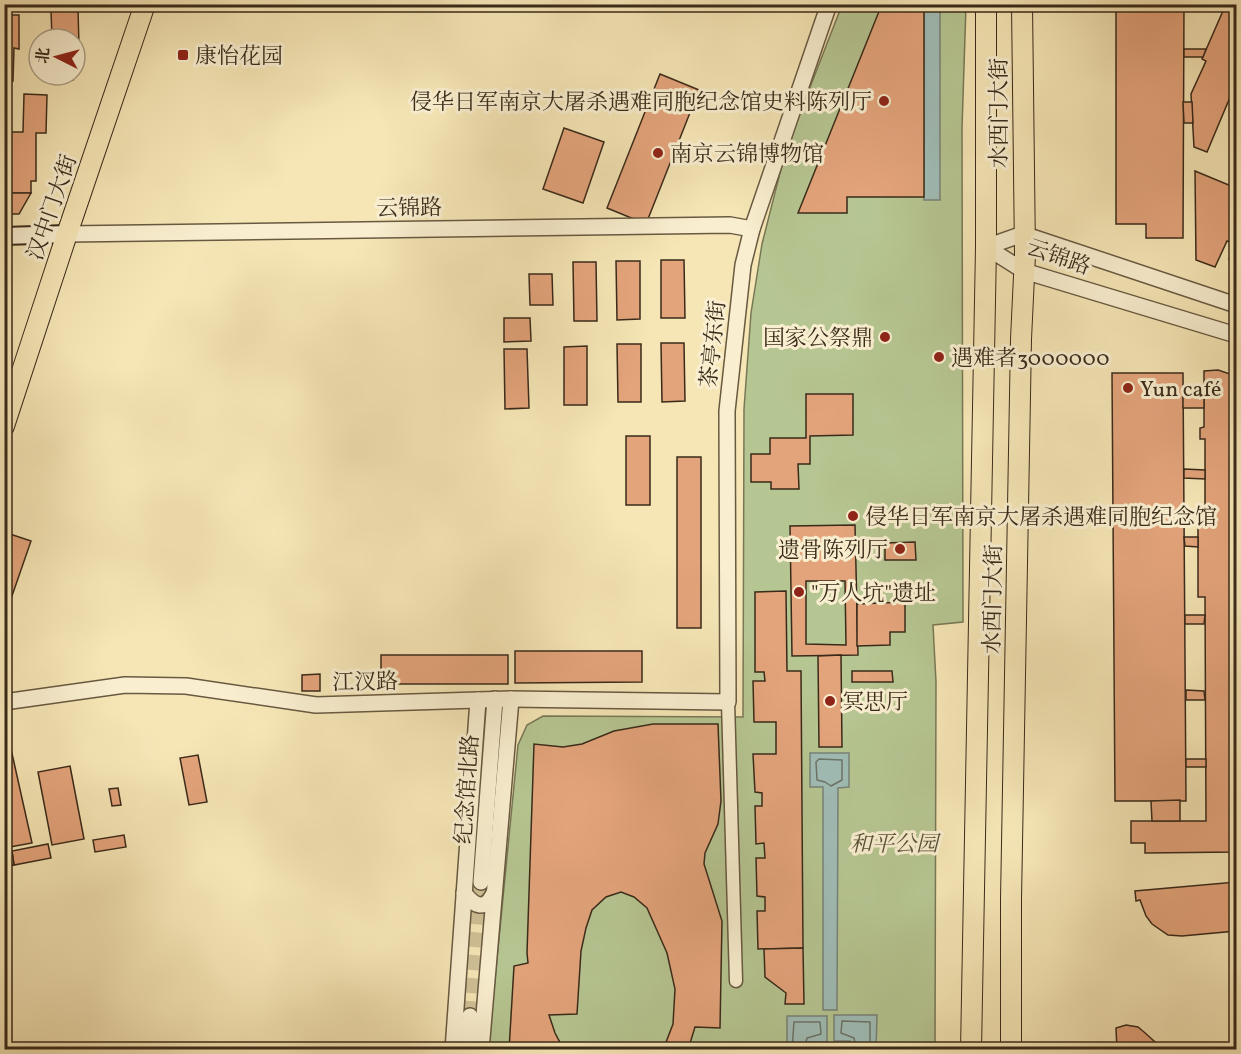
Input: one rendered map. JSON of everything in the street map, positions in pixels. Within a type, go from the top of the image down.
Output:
[{"type":"main road","name":"汉中门大街","points":[[4,426],[66,234],[145,4]]},
{"type":"main road","name":"水西门大街","points":[[971,1050],[986,248],[986,4]]},
{"type":"main road","name":"水西门大街","points":[[1011,1050],[1011,900],[1024,271],[1022,4]]},
{"type":"main road","points":[[4,236],[66,234]]},
{"type":"street","name":"茶亭东街","points":[[728,702],[727,411],[743,265],[752,229],[829,4]]},
{"type":"street","name":"云锦路","points":[[66,234],[730,225],[752,229]]},
{"type":"street","name":"云锦路","points":[[986,248],[1023,234],[1236,305]]},
{"type":"street","name":"云锦路","points":[[986,248],[1024,271],[1236,335]]},
{"type":"street","name":"江汊路","points":[[4,702],[125,685],[186,686],[316,705],[495,699],[728,702]]},
{"type":"street","name":"纪念馆北路","points":[[482,882],[495,699]]},
{"type":"street","points":[[481,1050],[511,699]]},
{"type":"street","points":[[453,1050],[478,700]]},
{"type":"street","points":[[728,702],[736,981]]},
{"type":"street","points":[[464,893],[471,903],[477,905],[485,904],[494,893]]},
{"type":"street","points":[[462,932],[469,924],[478,922],[487,925],[491,933]]},
{"type":"street","points":[[459,963],[464,976],[469,979],[480,980],[488,969]]},
{"type":"street","points":[[456,1002],[465,995],[471,994],[480,998],[484,1006]]},
{"type":"street","points":[[467,1050],[470,1016]]},
{"type":"green space","name":"侵华日军南京大屠杀遇难同胞纪念馆","points":[[842,5],[966,5],[962,128],[963,622],[933,625],[936,682],[935,1049],[488,1050],[518,745],[527,725],[543,716],[743,717],[744,409],[751,313],[762,244],[786,149]]},
{"type":"water","points":[[924,5],[940,5],[940,200],[924,200]]},
{"type":"water","points":[[810,753],[849,753],[849,787],[838,788],[837,1010],[823,1010],[823,787],[810,787]]},
{"type":"water","points":[[834,1015],[877,1015],[876,1049],[850,1049],[850,1041],[834,1041]]},
{"type":"water","points":[[787,1016],[827,1016],[827,1042],[810,1042],[810,1049],[787,1049]]},
{"type":"building","name":"侵华日军南京大屠杀遇难同胞纪念馆史料陈列厅","points":[[882,4],[924,4],[924,197],[847,197],[847,213],[798,213]]},
{"type":"building","points":[[1116,4],[1184,4],[1183,238],[1146,238],[1146,224],[1116,224]]},
{"type":"building","points":[[1226,4],[1236,4],[1236,83],[1207,152],[1194,147],[1191,94],[1206,61],[1202,59]]},
{"type":"building","points":[[78,9],[78,27],[52,27],[51,10]]},
{"type":"building","points":[[4,15],[19,15],[19,49],[14,48],[13,81],[4,81]]},
{"type":"building","points":[[1184,49],[1206,49],[1203,57],[1184,57]]},
{"type":"building","points":[[660,74],[699,90],[646,224],[607,208]]},
{"type":"building","points":[[24,94],[47,95],[46,133],[36,133],[36,181],[31,181],[31,193],[10,193],[11,132],[23,132]]},
{"type":"building","points":[[1183,102],[1192,102],[1193,123],[1184,123]]},
{"type":"building","points":[[564,128],[604,142],[583,203],[543,189]]},
{"type":"building","points":[[1195,171],[1236,188],[1236,262],[1229,259],[1235,244],[1227,241],[1215,267],[1196,260]]},
{"type":"building","points":[[4,193],[31,193],[19,214],[4,214]]},
{"type":"building","points":[[661,260],[684,260],[685,318],[661,318]]},
{"type":"building","points":[[616,261],[640,261],[640,319],[617,320]]},
{"type":"building","points":[[573,262],[596,262],[597,321],[574,321]]},
{"type":"building","points":[[529,274],[552,274],[553,305],[530,305]]},
{"type":"building","points":[[504,318],[530,318],[531,341],[504,342]]},
{"type":"building","points":[[661,343],[684,343],[685,401],[662,402]]},
{"type":"building","points":[[617,344],[641,344],[641,402],[618,402]]},
{"type":"building","points":[[587,346],[587,405],[564,405],[564,347]]},
{"type":"building","points":[[504,349],[527,349],[529,408],[505,409]]},
{"type":"building","points":[[1218,370],[1236,376],[1236,852],[1145,853],[1145,843],[1131,843],[1131,821],[1206,821],[1205,597],[1198,597],[1198,506],[1205,506],[1205,439],[1200,439],[1200,428],[1204,427],[1204,371]]},
{"type":"building","points":[[1112,373],[1183,373],[1186,801],[1115,801]]},
{"type":"building","points":[[1183,385],[1204,385],[1204,408],[1183,408]]},
{"type":"building","points":[[806,394],[853,394],[853,435],[810,436],[810,464],[798,464],[799,489],[771,489],[771,482],[751,482],[751,454],[770,454],[770,438],[806,438]]},
{"type":"building","points":[[626,436],[650,436],[650,505],[626,505]]},
{"type":"building","points":[[677,457],[701,457],[701,628],[677,628]]},
{"type":"building","points":[[1184,469],[1205,470],[1205,479],[1184,478]]},
{"type":"building","name":"\"万人坑\"遗址","points":[[855,525],[858,655],[792,656],[790,526]],"holes":[[[806,581],[845,581],[846,645],[806,644]]]},
{"type":"building","points":[[7,533],[31,541],[4,619],[4,541]]},
{"type":"building","points":[[1184,537],[1198,537],[1198,547],[1185,546]]},
{"type":"building","name":"遗骨陈列厅","points":[[915,542],[916,560],[885,560],[885,543]]},
{"type":"building","points":[[786,591],[787,671],[801,671],[803,948],[758,949],[757,911],[765,911],[765,897],[757,896],[756,858],[765,858],[764,843],[756,844],[755,806],[762,806],[762,793],[755,792],[753,754],[776,754],[776,722],[754,722],[753,681],[765,681],[764,672],[755,672],[755,592]]},
{"type":"building","points":[[905,602],[905,632],[890,632],[890,645],[857,646],[857,604]]},
{"type":"building","points":[[1185,615],[1205,615],[1204,624],[1185,624]]},
{"type":"building","points":[[515,651],[642,651],[642,682],[515,683]]},
{"type":"building","points":[[381,655],[508,655],[508,684],[381,684]]},
{"type":"building","name":"冥思厅","points":[[841,655],[842,747],[819,747],[818,656]]},
{"type":"building","points":[[852,671],[892,671],[893,682],[852,682]]},
{"type":"building","points":[[320,674],[320,691],[302,691],[302,675]]},
{"type":"building","points":[[1186,690],[1204,691],[1205,700],[1186,700]]},
{"type":"building","points":[[653,724],[718,724],[721,801],[718,824],[705,853],[704,864],[722,921],[720,1028],[695,1027],[688,1050],[663,1050],[673,1024],[675,989],[667,953],[647,908],[634,897],[621,892],[606,897],[592,910],[581,951],[577,1014],[549,1015],[564,1050],[509,1050],[514,966],[528,963],[534,744],[563,747],[582,744],[614,731]]},
{"type":"building","points":[[4,749],[11,749],[32,843],[4,848]]},
{"type":"building","points":[[198,755],[207,802],[189,805],[180,758]]},
{"type":"building","points":[[1186,759],[1206,759],[1206,767],[1186,767]]},
{"type":"building","points":[[70,766],[84,839],[52,845],[38,772]]},
{"type":"building","points":[[118,788],[121,805],[112,806],[109,789]]},
{"type":"building","points":[[1180,800],[1180,821],[1152,821],[1151,801]]},
{"type":"building","points":[[124,835],[126,847],[95,852],[93,840]]},
{"type":"building","points":[[48,844],[51,858],[14,865],[12,851]]},
{"type":"building","points":[[12,851],[14,865],[4,866],[4,852]]},
{"type":"building","points":[[1236,882],[1236,931],[1182,936],[1168,935],[1152,924],[1140,900],[1136,901],[1135,891]]},
{"type":"building","points":[[803,948],[804,1004],[785,1004],[786,993],[765,977],[764,949]]},
{"type":"building","points":[[1126,1025],[1138,1027],[1164,1050],[1117,1050],[1116,1028]]},
{"type":"tunnel","points":[[470,1016],[481,882]]},
{"type":"place","name":"康怡花园","points":[[183,55]]},
{"type":"place","name":"侵华日军南京大屠杀遇难同胞纪念馆史料陈列厅","points":[[884,101]]},
{"type":"place","name":"南京云锦博物馆","points":[[658,153]]},
{"type":"place","name":"国家公祭鼎","points":[[885,337]]},
{"type":"place","name":"遇难者3000000","points":[[939,357]]},
{"type":"place","name":"Yun café","points":[[1128,388]]},
{"type":"place","name":"侵华日军南京大屠杀遇难同胞纪念馆","points":[[853,516]]},
{"type":"place","name":"遗骨陈列厅","points":[[900,549]]},
{"type":"place","name":"\"万人坑\"遗址","points":[[799,592]]},
{"type":"place","name":"冥思厅","points":[[830,701]]},
{"type":"park label","name":"和平公园","points":[[894,843]]}]
